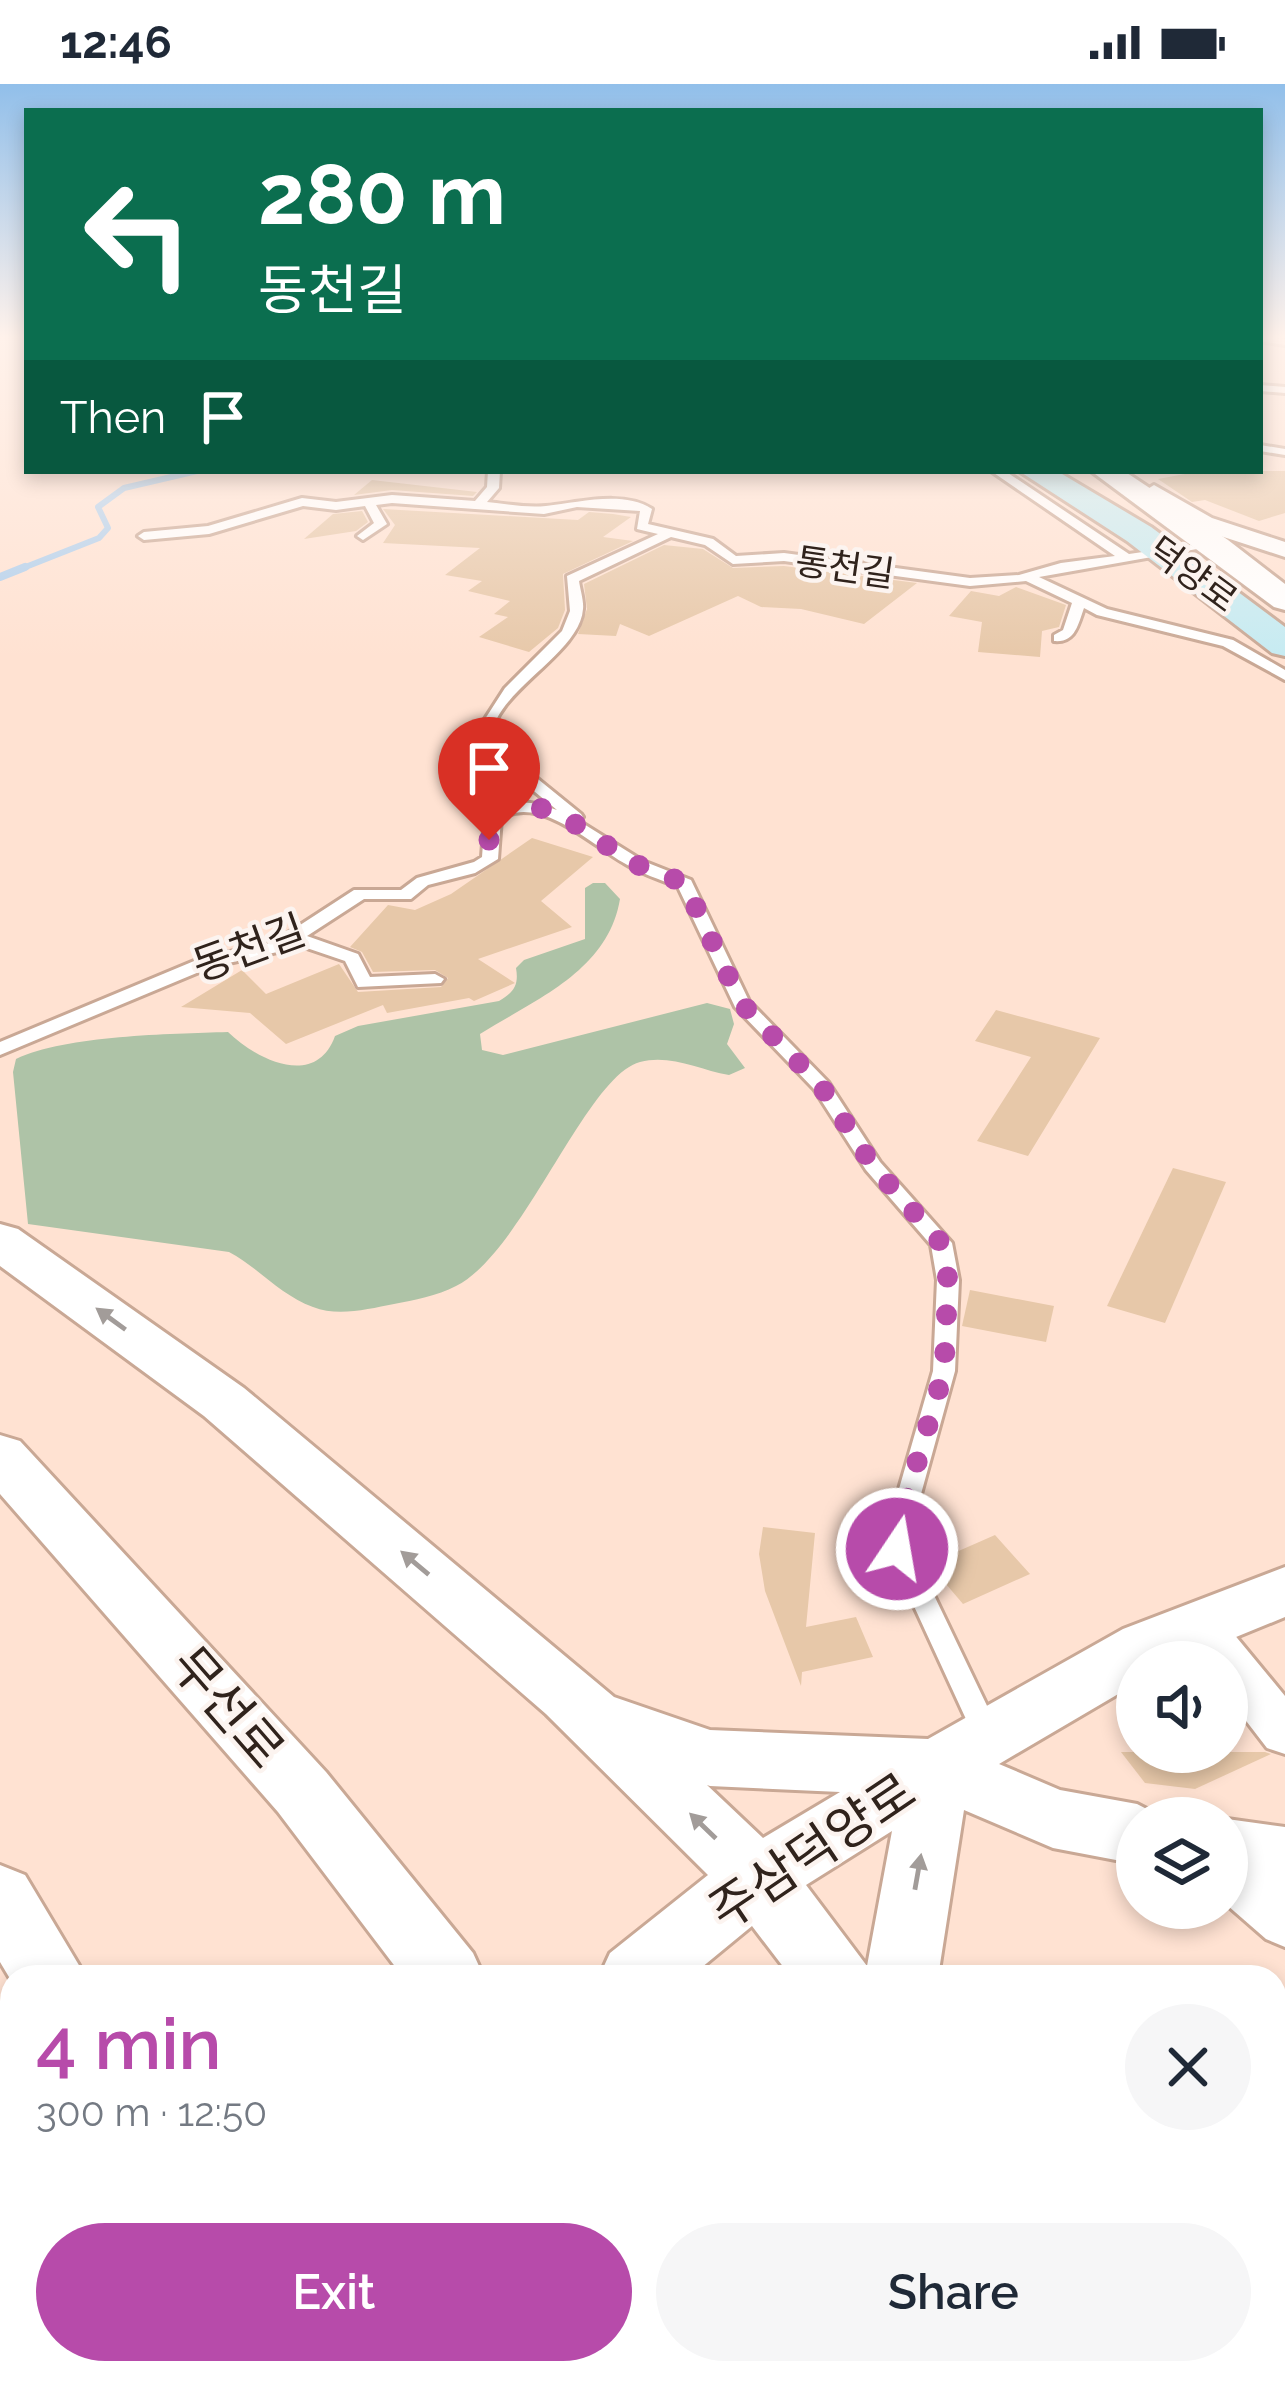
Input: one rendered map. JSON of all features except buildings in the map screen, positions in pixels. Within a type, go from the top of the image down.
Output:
[{"type":"main road","name":"덕양로","points":[[1040,474],[1178,551],[1285,645]]},
{"type":"main road","name":"덕양로","points":[[1068,474],[1285,619]]},
{"type":"street","name":"덕양로","points":[[1119,474],[1285,600]]},
{"type":"street","points":[[1120,474],[1204,524],[1285,550]]},
{"type":"street","points":[[0,1240],[224,1402],[569,1695],[757,1878],[826,1965]]},
{"type":"street","name":"무선로","points":[[0,1456],[302,1792],[438,1965]]},
{"type":"street","points":[[569,1695],[642,1737],[710,1757],[962,1752],[1145,1647],[1285,1591]]},
{"type":"street","points":[[1198,1623],[1285,1733]]},
{"type":"street","points":[[904,1965],[962,1752]]},
{"type":"street","name":"주삼덕양로","points":[[650,1965],[757,1878],[962,1752],[1054,1818],[1116,1830]]},
{"type":"street","points":[[1248,1852],[1285,1858]]},
{"type":"street","points":[[1248,1889],[1285,1922]]},
{"type":"street","points":[[0,1897],[42,1965]]},
{"type":"lane","points":[[479,504],[493,488],[494,474]]},
{"type":"lane","points":[[1001,474],[1127,558]]},
{"type":"lane","points":[[363,536],[381,524],[369,502]]},
{"type":"lane","name":"통천길","points":[[144,536],[209,530],[296,503],[544,509],[585,503],[639,506],[646,510],[641,526],[709,542],[724,557],[737,561],[784,557],[961,582],[1028,577],[1178,551]]},
{"type":"lane","points":[[593,832],[484,743],[483,733],[510,691],[568,633],[577,611],[572,579],[669,533]]},
{"type":"lane","points":[[1028,577],[1078,603],[1219,639],[1285,676]]},
{"type":"lane","points":[[1059,638],[1069,632],[1078,603]]},
{"type":"lane","name":"동천길","points":[[0,1049],[205,963],[274,948],[360,894],[405,895],[418,883],[466,873],[489,862],[493,816],[501,808],[538,809],[593,832],[626,858],[685,884],[741,1003],[821,1086],[873,1166],[941,1243],[948,1280],[944,1371],[896,1541],[962,1752]]},
{"type":"lane","points":[[296,938],[350,956],[364,982],[435,979]]},
{"type":"green space","points":[[605,883],[620,899],[601,946],[546,995],[480,1034],[482,1050],[503,1055],[707,1003],[730,1009],[734,1024],[727,1044],[745,1068],[729,1075],[651,1060],[619,1074],[598,1098],[505,1239],[456,1286],[409,1301],[333,1311],[290,1296],[229,1252],[28,1224],[13,1072],[16,1059],[90,1040],[228,1032],[270,1060],[300,1065],[314,1062],[335,1036],[358,1026],[504,998],[514,988],[516,968],[524,960],[585,939],[585,888]]},
{"type":"waterway","points":[[18,570],[99,538],[108,528],[98,507],[124,488],[184,474]]},
{"type":"waterway","points":[[0,577],[25,567]]},
{"type":"route","points":[[489,840],[496,812],[514,806],[538,809],[593,832],[626,858],[685,884],[741,1003],[821,1086],[873,1166],[941,1243],[948,1280],[944,1371],[900,1520],[897,1549]]}]
